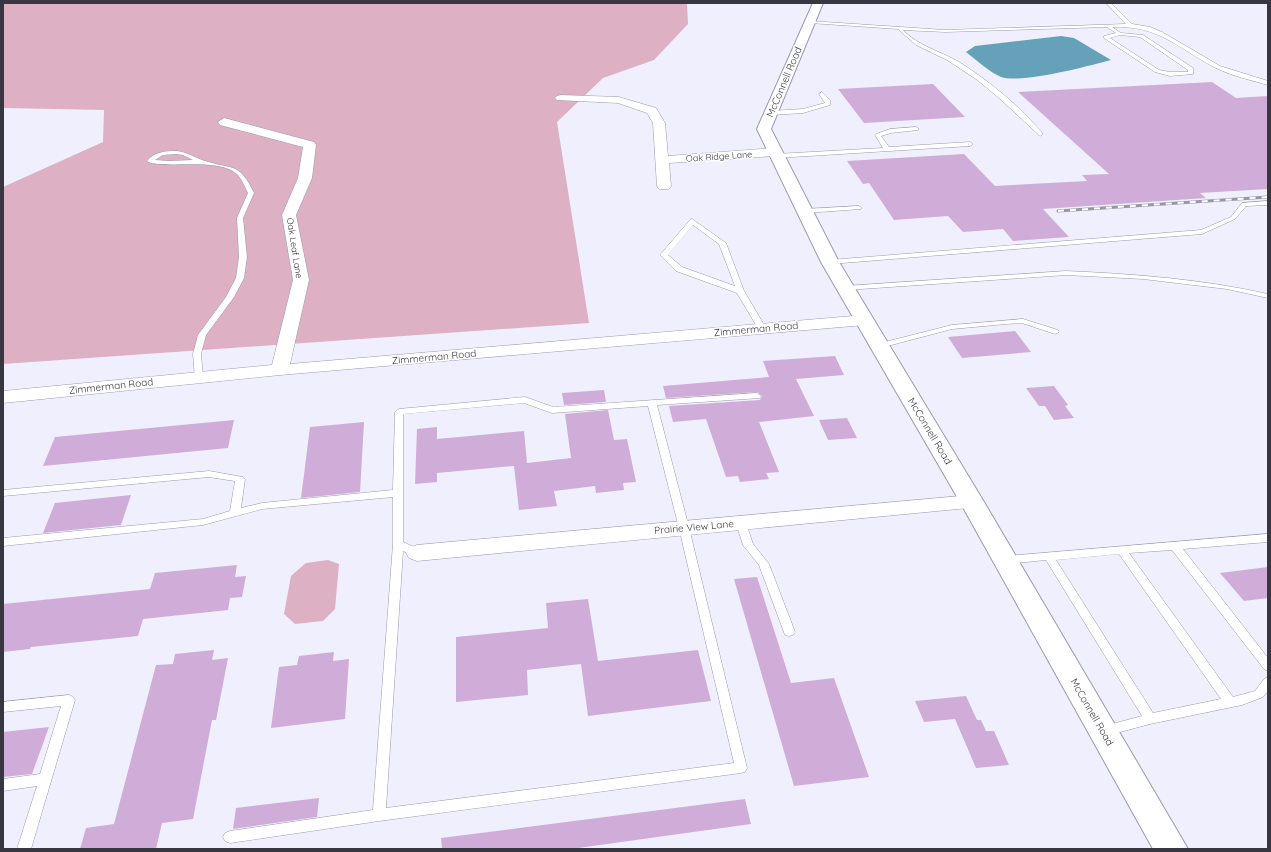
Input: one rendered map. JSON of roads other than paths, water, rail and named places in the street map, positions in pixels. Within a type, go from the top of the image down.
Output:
[{"type":"street","name":"McConnell Road","points":[[814,12],[764,129],[775,154],[806,211],[830,262],[972,502],[1171,849]]},
{"type":"street","points":[[561,98],[619,100],[652,111],[659,123],[664,186]]},
{"type":"street","name":"Oak Leaf Lane","points":[[224,122],[310,145],[305,178],[289,215],[301,280],[280,370]]},
{"type":"street","name":"Oak Ridge Lane","points":[[663,160],[775,154]]},
{"type":"street","name":"Zimmerman Road","points":[[3,397],[280,370],[865,320]]},
{"type":"street","name":"Prairie View Lane","points":[[417,553],[972,502]]},
{"type":"lane","points":[[1108,3],[1130,24]]},
{"type":"lane","points":[[814,12],[899,28],[945,32],[1130,24],[1153,29],[1171,37],[1217,66],[1234,74],[1268,83]]},
{"type":"lane","points":[[1107,25],[1120,34],[1141,36],[1192,69],[1191,73],[1170,74],[1157,71],[1106,37],[1120,34]]},
{"type":"lane","points":[[899,28],[905,36],[956,62],[978,78],[1040,134]]},
{"type":"lane","points":[[770,113],[803,111],[828,104],[827,100],[822,94]]},
{"type":"lane","points":[[888,149],[878,135],[890,131],[916,129]]},
{"type":"lane","points":[[775,154],[970,144]]},
{"type":"lane","points":[[199,378],[197,354],[202,335],[230,297],[240,278],[243,257],[240,218],[251,193],[238,173],[227,168],[202,162],[184,154],[174,152],[163,153],[153,157],[150,161],[169,164],[202,162]]},
{"type":"lane","points":[[830,262],[1202,232],[1233,218],[1244,204],[1268,203]]},
{"type":"lane","points":[[806,211],[859,208]]},
{"type":"lane","points":[[740,290],[679,269],[664,255],[692,221],[722,243],[740,290],[762,328]]},
{"type":"lane","points":[[846,288],[1066,272],[1143,277],[1227,287],[1268,296]]},
{"type":"lane","points":[[880,346],[952,327],[1006,322],[1023,321],[1055,332]]},
{"type":"lane","points":[[379,815],[398,544],[399,412],[525,400],[552,410],[652,405],[758,396]]},
{"type":"lane","points":[[230,837],[379,815],[741,768],[684,528],[652,405]]},
{"type":"lane","points":[[3,493],[209,474],[240,479],[235,514]]},
{"type":"lane","points":[[3,542],[203,522],[262,506],[398,494]]},
{"type":"lane","points":[[741,523],[748,545],[764,564],[789,632]]},
{"type":"lane","points":[[1005,560],[1268,538]]},
{"type":"lane","points":[[398,544],[417,553]]},
{"type":"lane","points":[[1174,546],[1268,666]]},
{"type":"lane","points":[[1121,550],[1230,702]]},
{"type":"lane","points":[[1049,557],[1150,719]]},
{"type":"lane","points":[[1104,732],[1150,719],[1230,702],[1259,694],[1268,682]]},
{"type":"lane","points":[[3,707],[69,700],[24,849]]},
{"type":"lane","points":[[3,785],[45,779]]},
{"type":"water","points":[[1061,36],[1074,38],[1111,60],[1055,73],[1011,79],[997,75],[966,52],[975,46]]},
{"type":"railway","points":[[1058,211],[1268,197]]}]
